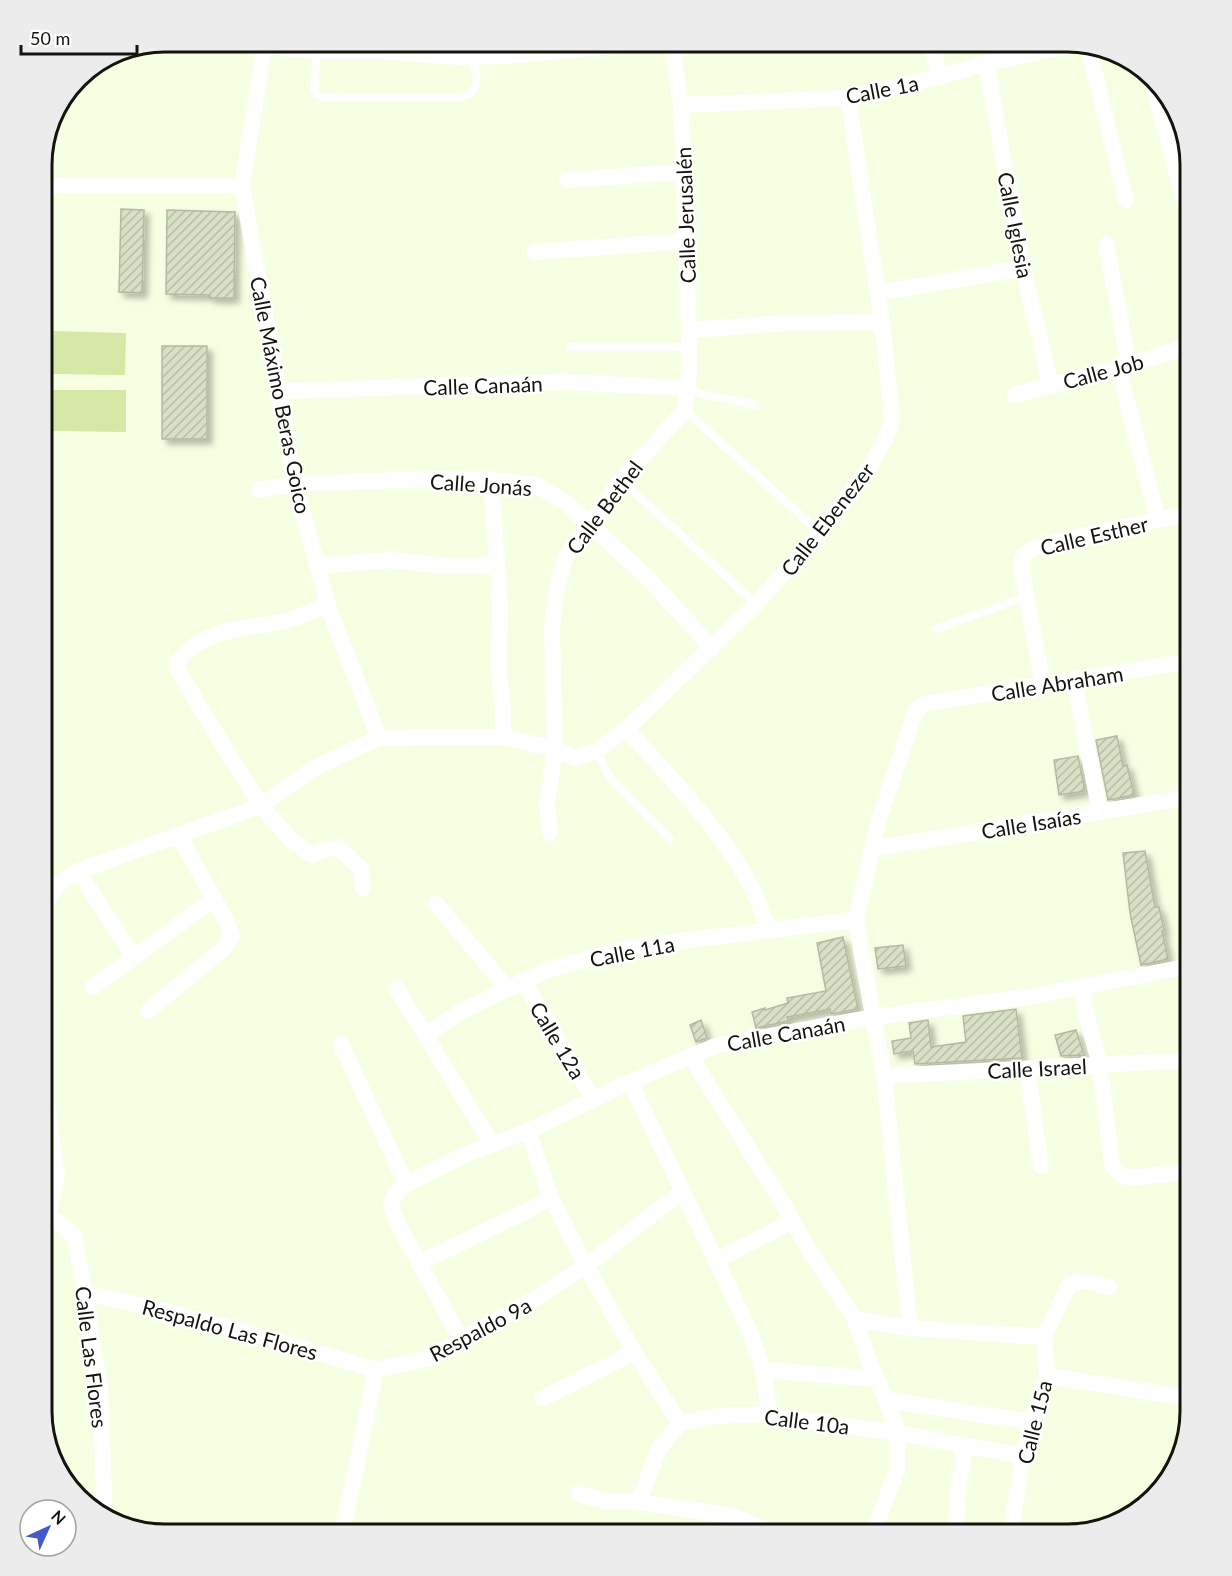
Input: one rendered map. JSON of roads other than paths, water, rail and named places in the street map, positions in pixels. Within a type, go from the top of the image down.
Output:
[{"type":"street","name":"Calle Máximo Beras Goico","points":[[263,52],[242,186],[295,484],[328,603],[379,738]]},
{"type":"street","points":[[398,52],[472,57],[491,52]]},
{"type":"street","name":"Calle Jerusalén","points":[[673,53],[681,105],[689,330],[688,388]]},
{"type":"street","points":[[934,53],[939,77]]},
{"type":"street","name":"Calle 1a","points":[[681,105],[848,98],[1030,53]]},
{"type":"street","points":[[1090,55],[1126,200]]},
{"type":"street","name":"Calle Iglesia","points":[[986,63],[1023,268],[1051,386]]},
{"type":"street","name":"Calle Ebenezer","points":[[379,738],[503,737],[555,749],[575,758],[597,751],[627,729],[756,604],[820,533],[872,465],[888,433],[892,418],[882,322],[848,98]]},
{"type":"street","points":[[1157,98],[1180,185]]},
{"type":"street","points":[[567,180],[683,172]]},
{"type":"street","points":[[53,186],[242,186]]},
{"type":"street","points":[[534,252],[686,241]]},
{"type":"street","points":[[1106,244],[1123,367],[1158,520]]},
{"type":"street","points":[[878,293],[1023,268]]},
{"type":"street","points":[[689,330],[786,323],[882,322]]},
{"type":"street","name":"Calle Job","points":[[1015,395],[1123,367],[1180,349]]},
{"type":"street","name":"Calle Canaán","points":[[279,391],[563,382],[688,388]]},
{"type":"street","points":[[685,410],[688,388]]},
{"type":"street","name":"Calle Bethel","points":[[550,833],[547,802],[555,749],[552,632],[555,596],[565,558],[621,480],[685,410]]},
{"type":"street","name":"Calle Jonás","points":[[258,490],[295,484],[428,479],[491,480],[537,485],[567,504],[646,576],[712,648]]},
{"type":"street","points":[[491,480],[500,603],[499,671],[503,737]]},
{"type":"street","name":"Calle Esther","points":[[1043,685],[1021,566],[1023,557],[1032,549],[1080,536],[1180,515]]},
{"type":"street","points":[[318,566],[390,560],[435,565],[497,566]]},
{"type":"street","points":[[328,603],[299,618],[220,632],[184,653],[177,662],[179,671],[201,710],[261,806],[303,850],[312,855],[338,847],[361,869],[363,888]]},
{"type":"street","name":"Calle Abraham","points":[[872,849],[879,819],[911,722],[915,712],[924,704],[1180,663]]},
{"type":"street","points":[[1074,680],[1100,812]]},
{"type":"street","points":[[627,729],[680,787],[719,835],[751,887],[769,931]]},
{"type":"street","points":[[52,892],[58,884],[78,871],[261,806],[314,768],[379,738]]},
{"type":"street","name":"Calle Isaías","points":[[872,849],[1180,799]]},
{"type":"street","points":[[148,1011],[223,949],[232,938],[228,924],[179,836]]},
{"type":"street","points":[[872,849],[856,920],[884,1076],[910,1329]]},
{"type":"street","points":[[78,871],[134,957]]},
{"type":"street","points":[[93,987],[214,899]]},
{"type":"street","name":"Calle 12a","points":[[436,904],[515,985],[593,1099]]},
{"type":"street","name":"Calle 11a","points":[[425,1035],[462,1011],[545,971],[630,947],[856,920]]},
{"type":"street","name":"Calle Canaán","points":[[406,1184],[715,1046],[873,1017],[1034,996],[1180,968]]},
{"type":"street","points":[[1083,986],[1086,1014],[1100,1065],[1112,1165],[1124,1177],[1132,1178],[1180,1172]]},
{"type":"street","points":[[397,989],[492,1144]]},
{"type":"street","points":[[341,1044],[406,1184],[394,1196],[391,1206],[396,1220],[462,1341]]},
{"type":"street","points":[[690,1056],[814,1258],[855,1319],[898,1433],[897,1469],[877,1524]]},
{"type":"street","name":"Calle Israel","points":[[884,1076],[1180,1061]]},
{"type":"street","points":[[1027,1069],[1041,1166]]},
{"type":"street","points":[[630,1082],[747,1328],[763,1370],[770,1416]]},
{"type":"street","points":[[528,1131],[551,1198],[586,1266],[634,1352],[680,1423],[658,1450],[639,1502]]},
{"type":"street","points":[[52,1141],[57,1176],[52,1191]]},
{"type":"street","name":"Respaldo 9a","points":[[376,1370],[429,1358],[533,1300],[586,1266],[681,1192]]},
{"type":"street","points":[[419,1263],[551,1198]]},
{"type":"street","name":"Calle Las Flores","points":[[52,1219],[65,1227],[75,1238],[100,1386],[105,1505]]},
{"type":"street","points":[[715,1261],[793,1221]]},
{"type":"street","points":[[855,1319],[910,1329],[1044,1337],[1068,1287],[1074,1282],[1082,1281],[1109,1287]]},
{"type":"street","name":"Respaldo Las Flores","points":[[84,1293],[142,1305],[268,1338],[376,1370]]},
{"type":"street","name":"Calle 15a","points":[[1012,1524],[1031,1422],[1047,1376],[1044,1337]]},
{"type":"street","points":[[543,1398],[634,1352]]},
{"type":"street","points":[[344,1524],[376,1370]]},
{"type":"street","points":[[763,1370],[877,1379]]},
{"type":"street","points":[[1047,1376],[1180,1396]]},
{"type":"street","points":[[886,1400],[1031,1422]]},
{"type":"street","name":"Calle 10a","points":[[680,1423],[717,1416],[758,1414],[898,1433],[1023,1456]]},
{"type":"street","points":[[956,1524],[958,1493],[965,1447]]},
{"type":"street","points":[[577,1493],[604,1501],[639,1502],[732,1516],[752,1524]]},
{"type":"lane","points":[[317,52],[314,91],[317,95],[324,97],[462,97],[475,90],[477,80],[472,57]]},
{"type":"lane","points":[[571,347],[689,347]]},
{"type":"lane","points":[[688,388],[700,394],[756,405]]},
{"type":"lane","points":[[685,410],[820,533]]},
{"type":"lane","points":[[621,480],[756,604]]},
{"type":"lane","points":[[936,629],[1027,596]]},
{"type":"lane","points":[[597,751],[610,778],[670,839]]}]
